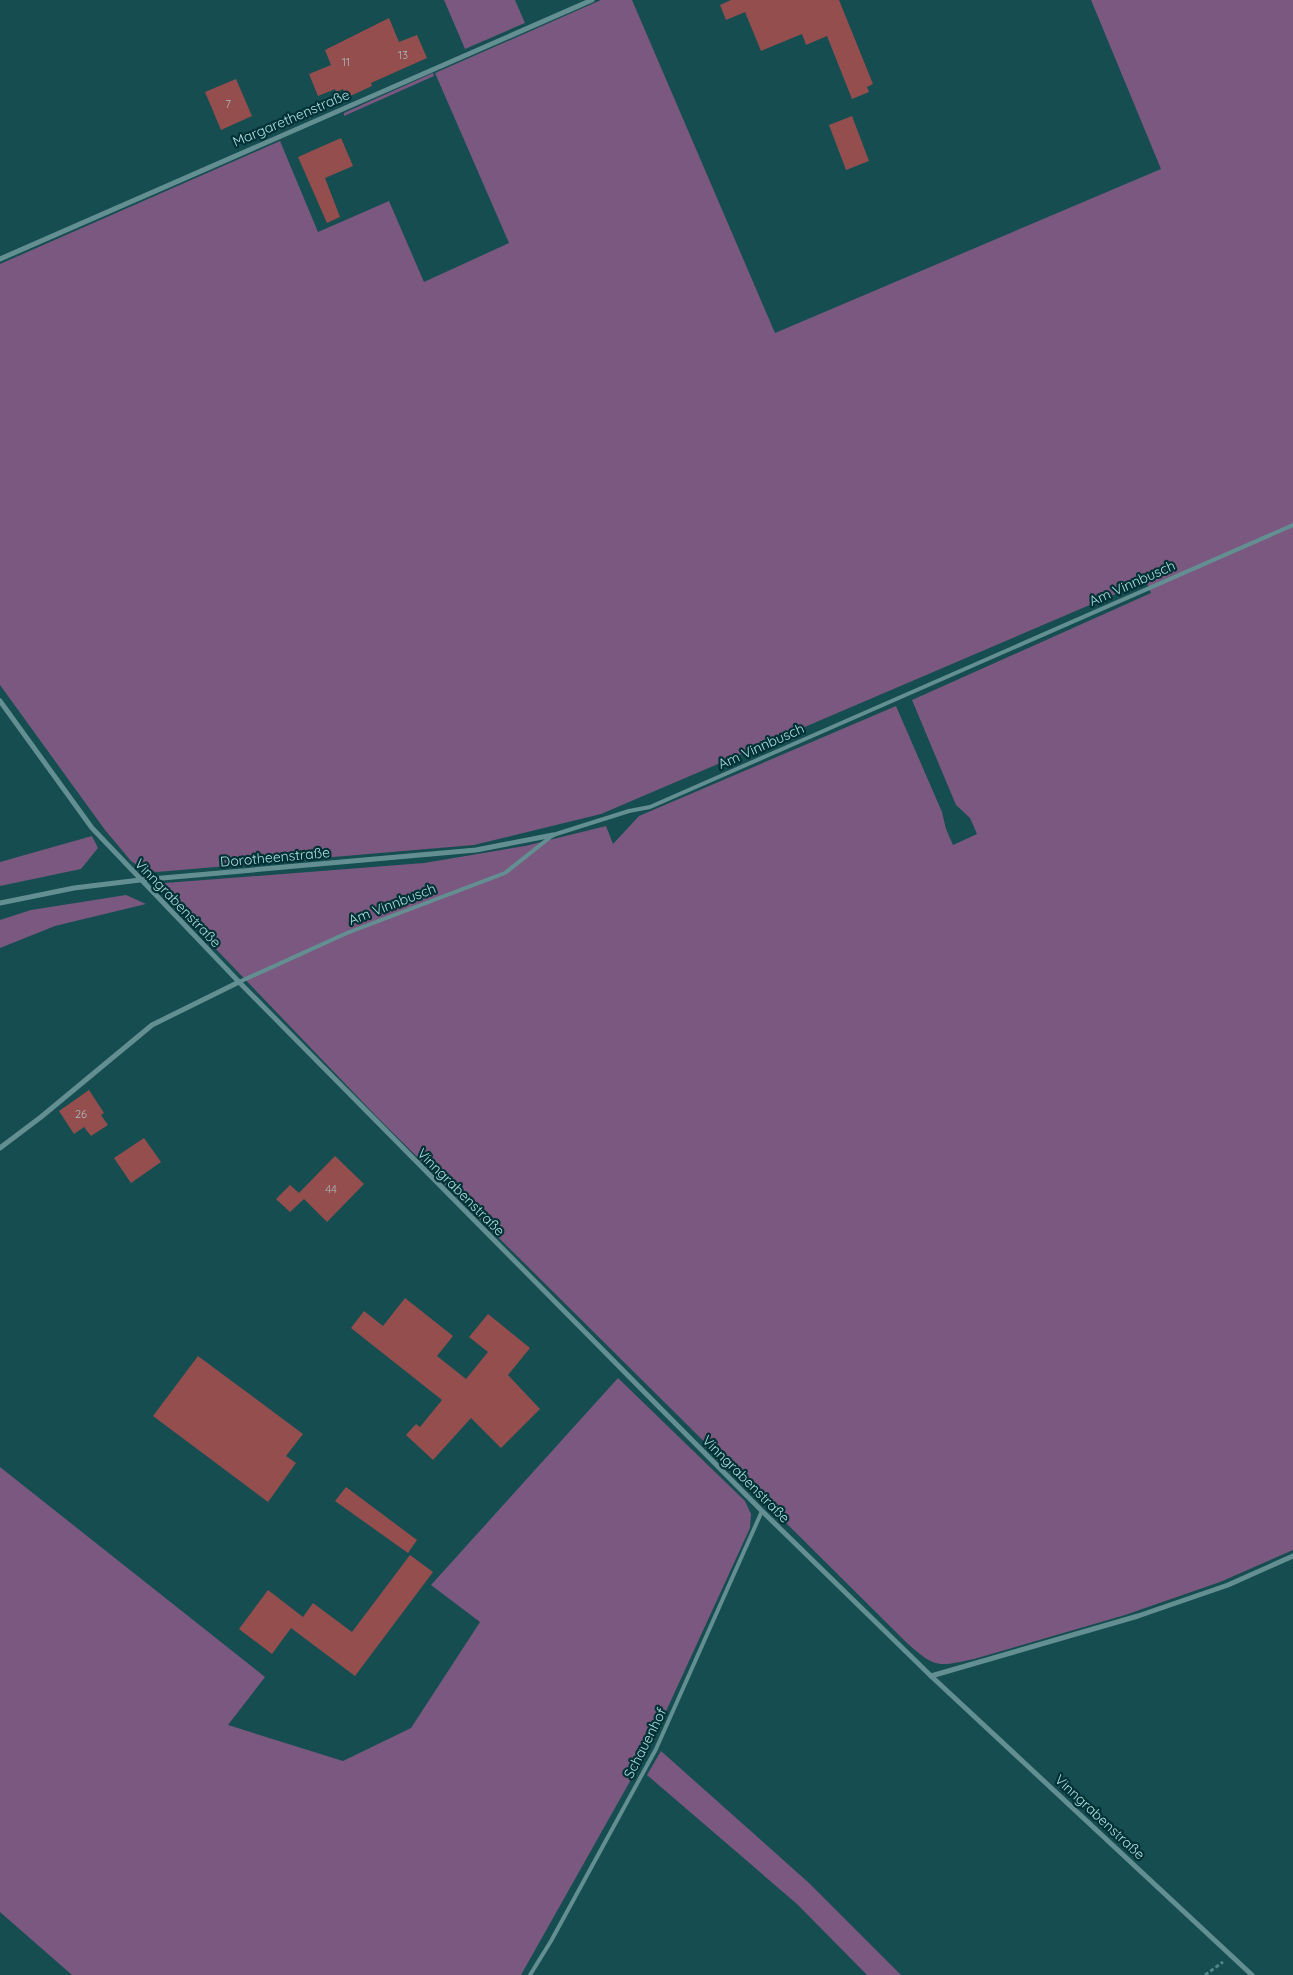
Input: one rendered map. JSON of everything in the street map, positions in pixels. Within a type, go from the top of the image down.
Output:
[{"type":"street","name":"Margarethenstraße","points":[[0,259],[592,0]]},
{"type":"street","name":"Vinngrabenstraße","points":[[0,701],[92,828],[239,982],[762,1511],[931,1676],[1252,1975]]},
{"type":"street","name":"Dorotheenstraße","points":[[0,902],[74,888],[140,880],[476,850],[553,834]]},
{"type":"street","points":[[0,1148],[41,1117],[152,1025],[239,982]]},
{"type":"street","points":[[931,1676],[1138,1616],[1228,1585],[1293,1556]]},
{"type":"lane","name":"Am Vinnbusch","points":[[239,982],[347,933],[504,873],[553,834],[629,811],[650,807],[1293,525]]},
{"type":"lane","name":"Schauenhof","points":[[530,1975],[551,1941],[656,1749],[762,1511]]},
{"type":"path","points":[[1205,1975],[1231,1955]]},
{"type":"shaded area","points":[[444,0],[515,0],[525,23],[465,49]]},
{"type":"shaded area","points":[[601,0],[632,0],[775,333],[1161,169],[1091,0],[1293,0],[1293,1550],[1220,1582],[1125,1615],[974,1659],[943,1664],[937,1663],[924,1657],[906,1642],[378,1118],[160,891],[159,886],[165,883],[424,863],[525,846],[606,826],[613,844],[639,816],[896,706],[942,812],[946,829],[953,845],[977,834],[970,818],[956,805],[912,700],[1151,593],[1146,581],[601,814],[474,845],[157,872],[144,870],[131,861],[105,830],[0,685],[0,264],[280,141],[318,232],[389,201],[424,282],[509,243],[435,73]]},
{"type":"shaded area","points":[[433,73],[434,76],[344,116],[344,113]]},
{"type":"shaded area","points":[[92,836],[98,848],[81,869],[0,886],[0,862]]},
{"type":"shaded area","points":[[126,895],[146,904],[55,926],[0,948],[0,920],[31,910]]},
{"type":"shaded area","points":[[618,1378],[745,1501],[751,1514],[750,1528],[651,1744],[521,1975],[72,1975],[0,1912],[0,1467],[265,1677],[228,1725],[343,1761],[411,1728],[480,1622],[431,1585]]},
{"type":"shaded area","points":[[661,1751],[809,1883],[901,1975],[867,1975],[797,1904],[647,1775]]},
{"type":"building","points":[[731,0],[839,0],[873,84],[867,87],[869,92],[852,99],[827,36],[806,45],[802,34],[761,51],[745,12],[726,20],[720,5]]},
{"type":"building","points":[[389,18],[399,42],[417,35],[427,58],[371,83],[372,86],[346,98],[343,89],[336,92],[335,89],[318,96],[309,74],[331,65],[325,50]]},
{"type":"building","points":[[236,79],[252,116],[221,130],[205,92]]},
{"type":"building","points":[[852,116],[869,161],[846,170],[829,125]]},
{"type":"building","points":[[341,138],[353,166],[325,178],[340,217],[327,223],[298,157]]},
{"type":"building","points":[[89,1090],[104,1113],[101,1115],[108,1125],[91,1136],[84,1127],[74,1134],[59,1111]]},
{"type":"building","points":[[144,1138],[161,1162],[131,1183],[114,1158]]},
{"type":"building","points":[[335,1156],[364,1184],[327,1222],[304,1199],[290,1212],[276,1199],[290,1185],[299,1193]]},
{"type":"building","points":[[405,1298],[453,1336],[437,1356],[466,1379],[488,1352],[469,1337],[488,1314],[530,1348],[508,1375],[540,1409],[501,1448],[471,1418],[433,1460],[406,1435],[416,1424],[420,1427],[442,1400],[351,1328],[364,1311],[383,1326]]},
{"type":"building","points":[[198,1356],[303,1434],[286,1456],[296,1463],[268,1502],[153,1416]]},
{"type":"building","points":[[346,1487],[417,1540],[408,1553],[335,1501]]},
{"type":"building","points":[[410,1555],[433,1572],[355,1676],[291,1628],[272,1654],[239,1629],[268,1590],[303,1617],[313,1603],[352,1632]]}]
